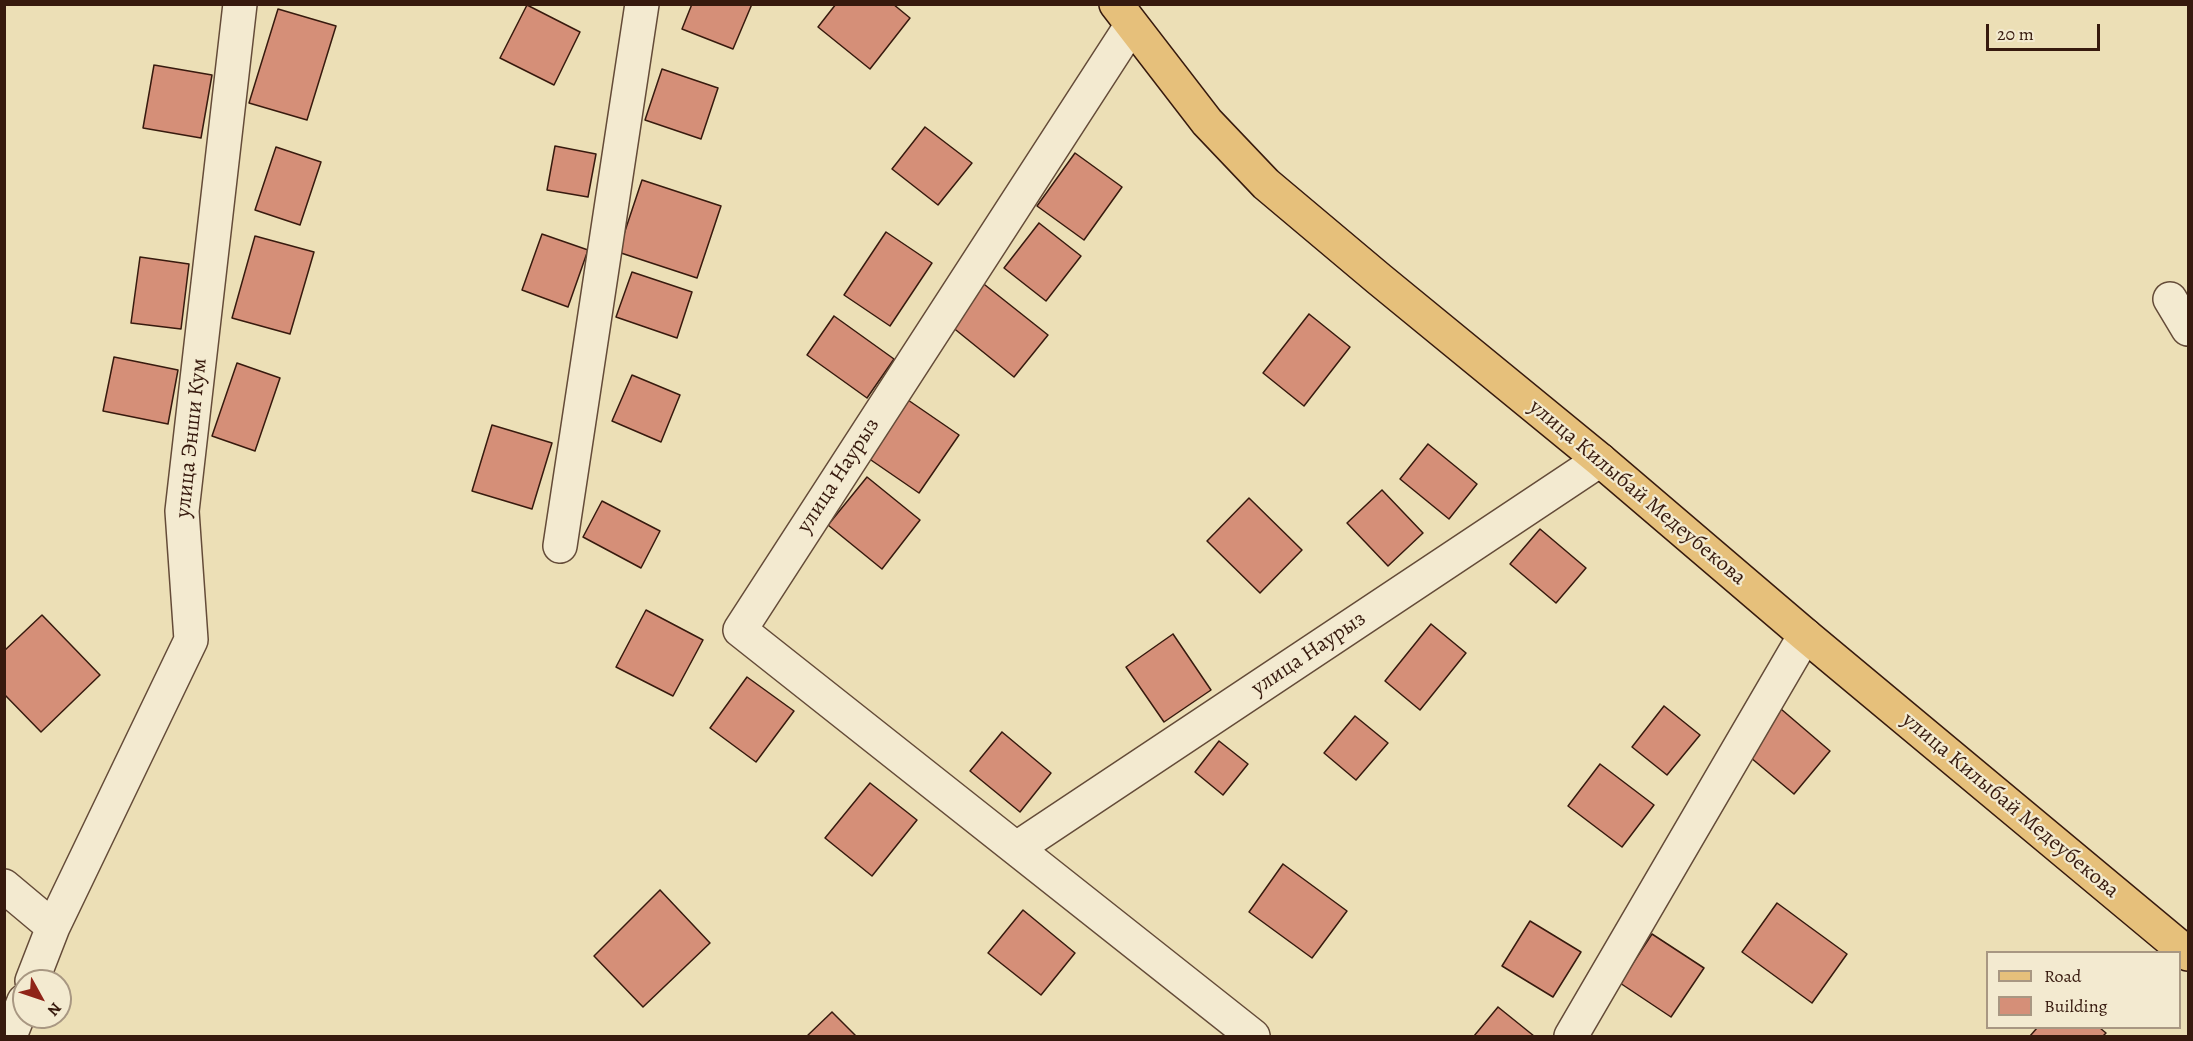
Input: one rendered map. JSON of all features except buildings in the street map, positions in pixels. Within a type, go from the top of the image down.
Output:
[{"type":"main road","name":"улица Килыбай Медеубекова","points":[[1123,15],[1207,122],[1266,184],[1600,460],[1805,635],[2188,954]]},
{"type":"street","name":"улица Энши Кум","points":[[37,969],[53,927],[191,640],[182,511],[240,4]]},
{"type":"street","points":[[560,546],[642,4]]},
{"type":"street","name":"улица Наурыз","points":[[1123,15],[740,630],[1253,1036]]},
{"type":"street","points":[[2169,299],[2188,329]]},
{"type":"street","name":"улица Наурыз","points":[[1017,848],[1600,460]]},
{"type":"street","points":[[1571,1036],[1805,635]]},
{"type":"street","points":[[4,886],[53,927]]}]
